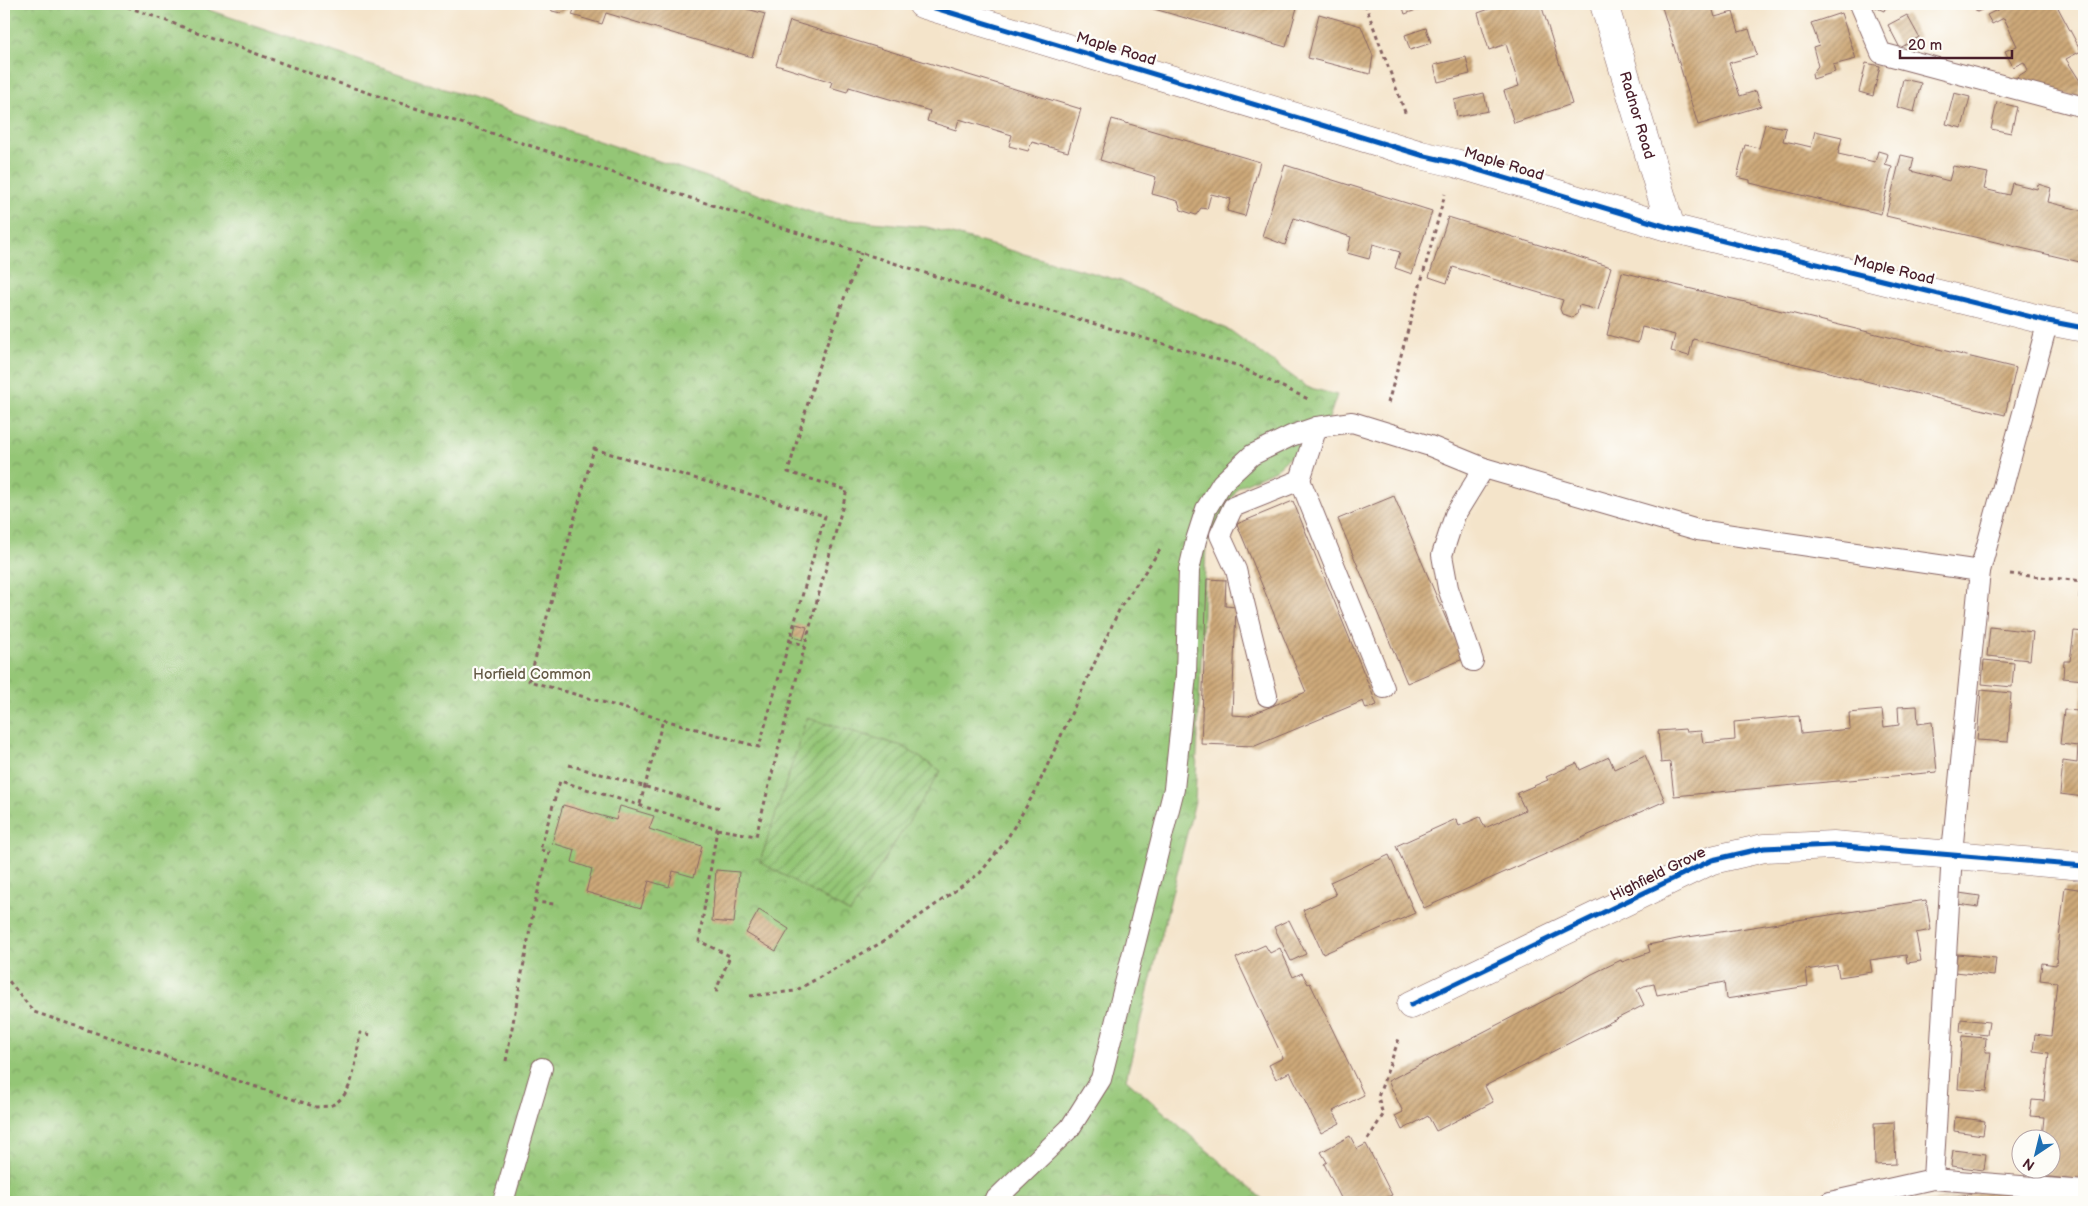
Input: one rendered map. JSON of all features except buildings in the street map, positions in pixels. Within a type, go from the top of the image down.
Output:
[{"type":"street","name":"Maple Road","points":[[922,4],[1421,155],[1455,162],[1671,228],[2048,321],[2084,328]]},
{"type":"street","name":"Radnor Road","points":[[1604,4],[1671,228]]},
{"type":"street","name":"Highfield Grove","points":[[1411,1005],[1712,860],[1764,848],[1833,845],[1952,853],[2084,866]]},
{"type":"lane","points":[[1860,4],[1881,53],[2084,108]]},
{"type":"lane","points":[[1932,1179],[1952,853],[1980,571],[2048,321]]},
{"type":"lane","points":[[993,1202],[1070,1128],[1101,1079],[1174,788],[1186,675],[1189,570],[1196,540],[1206,509],[1222,483],[1252,455],[1291,436],[1317,427],[1352,422],[1430,446],[1484,468],[1698,530],[1980,571]]},
{"type":"lane","points":[[1317,427],[1300,480],[1384,688]]},
{"type":"lane","points":[[1473,661],[1448,588],[1442,555],[1455,515],[1484,468]]},
{"type":"lane","points":[[1267,696],[1236,570],[1220,535],[1233,507],[1300,480]]},
{"type":"lane","points":[[503,1202],[542,1068]]},
{"type":"lane","points":[[1830,1202],[1932,1179],[2084,1191]]},
{"type":"path","points":[[120,4],[320,77],[861,253],[992,294],[1236,365],[1329,409],[1352,422]]},
{"type":"path","points":[[1365,4],[1421,155]]},
{"type":"path","points":[[1380,430],[1455,162]]},
{"type":"path","points":[[506,1061],[535,902],[549,852],[540,850],[560,781],[717,829],[756,836],[847,490],[788,472],[818,368],[861,253]]},
{"type":"path","points":[[594,449],[825,516],[759,747],[663,720],[528,681],[594,449]]},
{"type":"path","points":[[750,996],[795,991],[886,940],[980,873],[1004,842],[1035,792],[1120,608],[1163,546]]},
{"type":"path","points":[[1980,571],[2084,581]]},
{"type":"path","points":[[789,641],[805,645]]},
{"type":"path","points":[[640,804],[663,720]]},
{"type":"path","points":[[569,765],[720,808]]},
{"type":"path","points":[[716,996],[717,988],[730,956],[699,942],[717,829]]},
{"type":"path","points":[[535,902],[554,904]]},
{"type":"path","points":[[4,975],[34,1012],[316,1107],[331,1105],[343,1097],[350,1083],[360,1033],[372,1034]]},
{"type":"path","points":[[1368,1140],[1383,1115],[1378,1097],[1411,1005]]},
{"type":"green space","name":"Horfield Common","points":[[4,4],[191,4],[829,218],[927,227],[1121,281],[1231,331],[1307,387],[1337,395],[1327,424],[1275,470],[1238,487],[1206,545],[1195,801],[1126,1079],[1266,1202],[4,1202]]},
{"type":"green space","points":[[807,718],[902,746],[941,771],[850,913],[760,862]]},
{"type":"cycle path","points":[[922,4],[1421,155],[1455,163],[1671,228],[2048,321],[2084,328]]},
{"type":"cycle path","points":[[1411,1005],[1712,860],[1764,848],[1833,845],[2084,866]]}]
